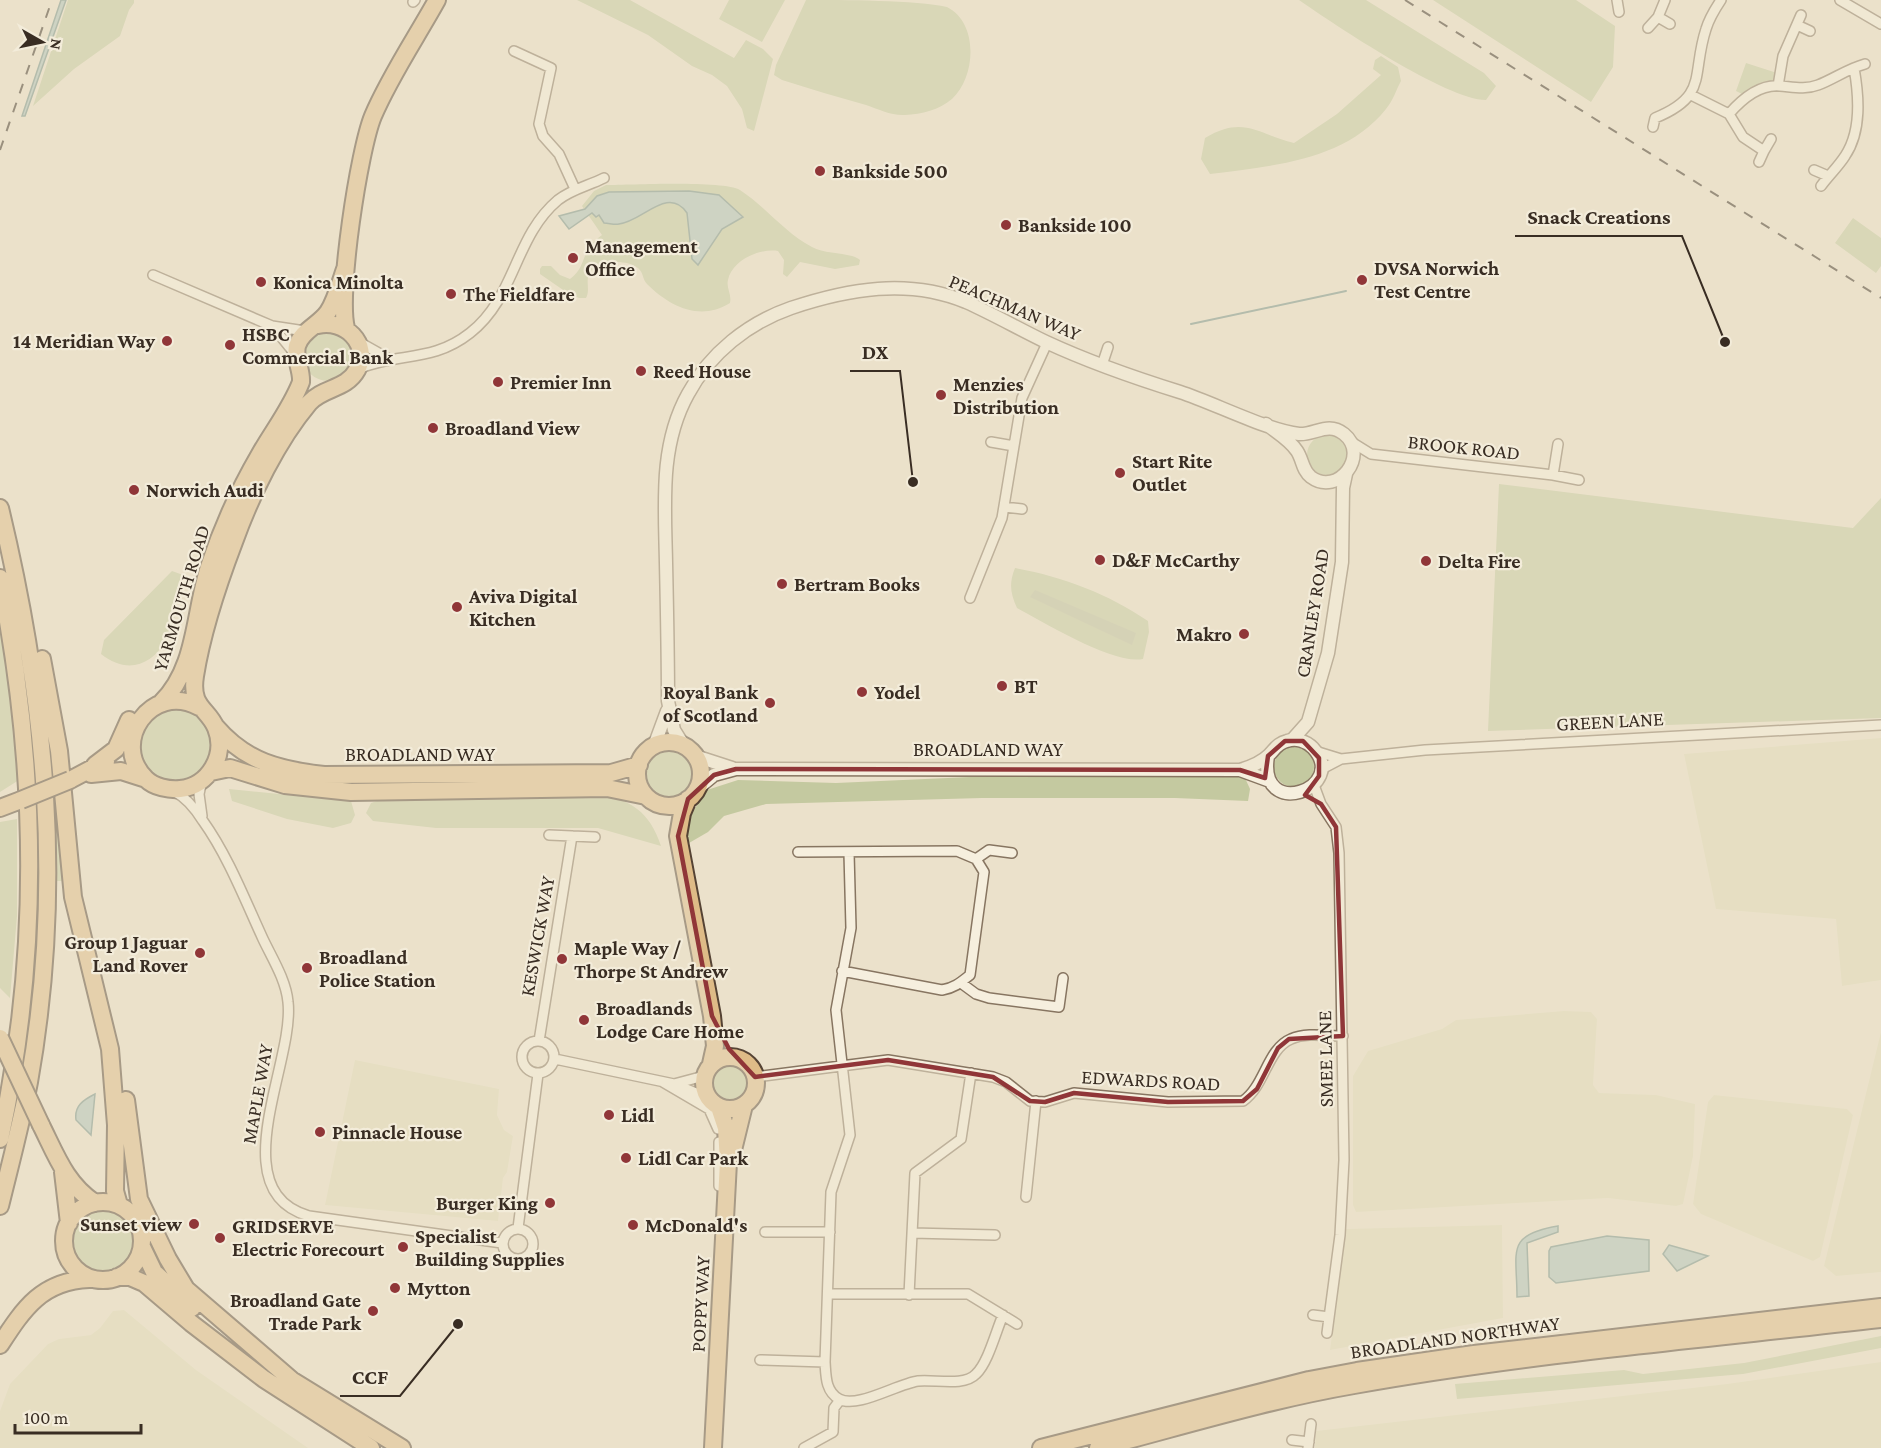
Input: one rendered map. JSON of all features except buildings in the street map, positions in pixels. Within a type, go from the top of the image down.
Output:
[{"type":"highway","points":[[330,390],[314,386],[302,374],[296,356],[297,345],[329,311],[345,269],[362,158],[371,122],[437,0]]},
{"type":"highway","points":[[345,269],[351,333],[360,351],[358,369]]},
{"type":"highway","points":[[312,328],[333,324],[351,333]]},
{"type":"highway","name":"YARMOUTH ROAD","points":[[199,707],[194,689],[196,668],[235,539],[259,485],[290,431],[310,402],[345,384],[358,369]]},
{"type":"highway","name":"YARMOUTH ROAD","points":[[0,808],[78,776],[95,765],[118,756],[132,742],[134,732],[142,717],[173,691],[184,669],[200,595],[232,508],[253,465],[296,395],[302,374]]},
{"type":"highway","points":[[0,508],[32,658],[41,731],[46,802],[47,876],[44,959],[36,1033],[28,1082],[0,1206]]},
{"type":"highway","points":[[12,558],[36,630],[53,713],[59,751],[68,865],[82,936],[110,1049],[116,1125],[115,1191],[119,1205],[137,1222],[142,1247],[153,1272],[164,1284],[248,1352],[402,1448]]},
{"type":"highway","points":[[0,578],[20,690],[31,836],[27,963],[20,1030],[0,1139]]},
{"type":"highway","points":[[95,765],[116,749],[127,722],[137,709],[165,686],[172,677],[200,595]]},
{"type":"highway","name":"YARMOUTH ROAD","points":[[160,703],[179,699],[199,707]]},
{"type":"highway","points":[[170,789],[192,786],[206,776],[219,749],[216,726],[199,707]]},
{"type":"highway","name":"BROADLAND WAY","points":[[216,726],[237,748],[258,761],[279,769],[324,775],[611,773],[639,765]]},
{"type":"highway","points":[[132,742],[135,759],[146,779]]},
{"type":"highway","points":[[678,836],[682,813],[701,773],[690,751],[669,742],[654,746],[645,754],[639,765],[638,781],[667,813],[678,836],[712,1016],[715,1046],[708,1070],[713,1102],[736,1108],[744,1105],[754,1093],[755,1077],[752,1070],[729,1049],[712,1016]]},
{"type":"highway","name":"BROADLAND WAY","points":[[206,776],[230,768],[285,785],[351,792],[607,788],[652,799]]},
{"type":"highway","name":"YARMOUTH ROAD","points":[[78,776],[114,770],[128,772],[170,789]]},
{"type":"highway","points":[[652,799],[671,806],[692,794]]},
{"type":"highway","points":[[82,936],[114,1029],[125,1089],[139,1199],[156,1235],[186,1289],[294,1382]]},
{"type":"highway","points":[[0,1038],[63,1172],[79,1191],[95,1203]]},
{"type":"highway","points":[[708,1070],[725,1057],[741,1059]]},
{"type":"highway","name":"POPPY WAY","points":[[713,1102],[726,1128],[728,1162],[713,1448]]},
{"type":"highway","name":"POPPY WAY","points":[[728,1162],[744,1105]]},
{"type":"highway","points":[[63,1172],[69,1223]]},
{"type":"highway","points":[[89,1278],[77,1270],[66,1253],[65,1232],[80,1210],[95,1203],[119,1205]]},
{"type":"highway","points":[[117,1277],[129,1270],[137,1260],[142,1247]]},
{"type":"highway","points":[[0,1345],[42,1292],[64,1282],[89,1278],[103,1280],[130,1277],[144,1283],[190,1323],[264,1379],[371,1448]]},
{"type":"highway","name":"BROADLAND NORTHWAY","points":[[1041,1448],[1309,1380],[1357,1371],[1474,1354],[1881,1307]]},
{"type":"highway","name":"BROADLAND NORTHWAY","points":[[1098,1448],[1293,1397],[1354,1385],[1466,1368],[1881,1319]]},
{"type":"highway","points":[[704,1448],[710,1377],[719,1335]]},
{"type":"street","points":[[1648,28],[1658,17],[1665,0]]},
{"type":"street","points":[[1651,119],[1675,109],[1691,95],[1706,28],[1720,0]]},
{"type":"street","points":[[1840,0],[1881,24]]},
{"type":"street","points":[[1606,4],[1618,5]]},
{"type":"street","points":[[1778,86],[1783,56],[1801,15]]},
{"type":"street","points":[[1658,17],[1670,24]]},
{"type":"street","points":[[1797,25],[1810,30]]},
{"type":"street","points":[[514,51],[551,68],[538,124],[543,136],[559,154],[575,189]]},
{"type":"street","points":[[1729,114],[1749,94],[1778,86],[1795,88],[1818,85],[1865,64]]},
{"type":"street","points":[[1821,186],[1845,156],[1854,137],[1858,110],[1854,68]]},
{"type":"street","points":[[1691,95],[1729,114],[1743,137],[1764,150]]},
{"type":"street","points":[[1759,162],[1771,139]]},
{"type":"street","points":[[1814,170],[1828,176]]},
{"type":"street","points":[[358,369],[391,360],[438,352],[471,332],[489,315],[503,295],[520,250],[532,230],[552,206],[575,189],[604,178]]},
{"type":"street","points":[[153,275],[272,326],[295,332],[312,328]]},
{"type":"street","name":"PEACHMAN WAY","points":[[690,751],[674,730],[668,700],[665,514],[667,456],[675,424],[688,393],[704,370],[746,328],[778,313],[843,293],[885,287],[945,295],[975,307],[1047,343],[1102,365],[1214,403],[1266,424],[1296,433],[1311,433],[1328,428],[1338,430],[1350,441]]},
{"type":"street","points":[[272,326],[284,337],[296,356]]},
{"type":"street","points":[[351,333],[371,351],[391,360]]},
{"type":"street","points":[[970,598],[997,532],[1004,507],[1022,398],[1047,343]]},
{"type":"street","points":[[1102,365],[1108,347]]},
{"type":"street","name":"PEACHMAN WAY","points":[[1266,424],[1299,453],[1305,471],[1321,481]]},
{"type":"street","points":[[1299,453],[1311,433]]},
{"type":"street","points":[[1350,441],[1354,452],[1350,469]]},
{"type":"street","name":"BROOK ROAD","points":[[1350,441],[1371,454],[1579,480]]},
{"type":"street","points":[[991,442],[1014,446]]},
{"type":"street","points":[[1552,475],[1558,444]]},
{"type":"street","points":[[1321,481],[1338,480],[1371,454]]},
{"type":"street","name":"CRANLEY ROAD","points":[[1312,748],[1308,722],[1323,671],[1337,598],[1344,541],[1342,508],[1350,469]]},
{"type":"street","points":[[1321,481],[1342,508]]},
{"type":"street","points":[[1004,507],[1022,508]]},
{"type":"street","name":"PEACHMAN WAY","points":[[654,746],[664,722],[668,700]]},
{"type":"street","name":"CRANLEY ROAD","points":[[1292,740],[1308,722]]},
{"type":"street","name":"GREEN LANE","points":[[1320,771],[1341,759],[1448,749],[1881,725]]},
{"type":"street","points":[[1292,740],[1312,748],[1320,771],[1314,785],[1301,793],[1321,804]]},
{"type":"street","name":"BROADLAND WAY","points":[[1240,770],[1268,756],[1276,746],[1292,740]]},
{"type":"street","name":"GREEN LANE","points":[[1312,748],[1341,759]]},
{"type":"street","name":"BROADLAND WAY","points":[[690,751],[736,769]]},
{"type":"street","points":[[1268,756],[1266,769],[1270,781]]},
{"type":"street","name":"BROADLAND WAY","points":[[692,794],[714,775],[736,769],[1240,770],[1270,781],[1285,793],[1301,793]]},
{"type":"street","name":"MAPLE WAY","points":[[202,819],[199,794],[206,776]]},
{"type":"street","name":"SMEE LANE","points":[[1314,785],[1321,804],[1336,827],[1339,853],[1339,964],[1343,1036],[1344,1160],[1341,1227],[1327,1333]]},
{"type":"street","name":"MAPLE WAY","points":[[170,789],[182,795],[202,819],[250,911],[287,993],[287,1026],[265,1153],[268,1179],[276,1193],[287,1205],[309,1216],[502,1243]]},
{"type":"street","points":[[549,835],[595,837]]},
{"type":"street","name":"KESWICK WAY","points":[[539,1041],[572,836]]},
{"type":"street","points":[[976,859],[989,850],[1012,852]]},
{"type":"street","points":[[798,852],[957,851],[976,859],[984,873],[970,975],[961,983],[953,988],[942,990],[842,971]]},
{"type":"street","points":[[849,853],[848,897],[851,921],[836,1010],[850,1135],[831,1192],[825,1362],[826,1380],[831,1393],[840,1400],[864,1400],[917,1381],[967,1380],[976,1374],[982,1365],[1003,1315]]},
{"type":"street","points":[[961,983],[976,994],[989,998],[1059,1007],[1063,978]]},
{"type":"street","name":"EDWARDS ROAD","points":[[1036,1101],[1053,1100],[1074,1093],[1168,1102],[1243,1101],[1257,1089],[1278,1048],[1289,1039],[1299,1036],[1343,1036]]},
{"type":"street","points":[[539,1041],[552,1048],[555,1059],[548,1071],[538,1074],[528,1070],[522,1054],[528,1045],[539,1041]]},
{"type":"street","points":[[555,1059],[674,1084],[713,1102]]},
{"type":"street","points":[[755,1077],[888,1060],[993,1077],[1006,1082],[1030,1101],[1036,1101],[1026,1197]]},
{"type":"street","points":[[674,1084],[708,1070]]},
{"type":"street","points":[[909,1294],[915,1173],[961,1139],[971,1073]]},
{"type":"street","points":[[518,1228],[538,1074]]},
{"type":"street","points":[[663,1082],[699,1101],[709,1109],[716,1121],[719,1132],[719,1206],[723,1263]]},
{"type":"street","points":[[518,1228],[529,1233],[533,1240],[533,1249],[526,1257],[512,1258],[505,1252],[502,1243],[508,1233],[518,1228]]},
{"type":"street","points":[[765,1232],[830,1232]]},
{"type":"street","points":[[912,1233],[995,1235]]},
{"type":"street","points":[[828,1294],[968,1294],[1017,1324]]},
{"type":"street","points":[[1313,1315],[1329,1317]]},
{"type":"street","points":[[760,1360],[825,1362]]},
{"type":"street","points":[[804,1448],[833,1432],[834,1408],[840,1400]]},
{"type":"street","points":[[1292,1440],[1309,1445],[1311,1424]]},
{"type":"highlighted area","points":[[1285,741],[1303,741],[1319,758],[1319,776],[1305,795],[1321,804],[1336,827],[1343,1036],[1289,1039],[1278,1048],[1257,1089],[1243,1101],[1168,1102],[1074,1093],[1045,1102],[1030,1101],[993,1077],[888,1060],[755,1077],[729,1049],[712,1016],[678,836],[688,799],[714,775],[736,769],[1240,770],[1265,778],[1268,756]]},
{"type":"shaded area","points":[[1881,738],[1881,980],[1842,986],[1836,919],[1716,909],[1684,754]]},
{"type":"shaded area","points":[[1564,1011],[1591,1012],[1597,1019],[1593,1085],[1599,1093],[1656,1095],[1695,1104],[1693,1156],[1683,1204],[1676,1206],[1608,1198],[1356,1212],[1353,1205],[1353,1076],[1368,1051],[1442,1029],[1456,1020]]},
{"type":"shaded area","points":[[1881,1032],[1881,1272],[1836,1276],[1824,1266]]},
{"type":"shaded area","points":[[355,1060],[499,1089],[497,1115],[504,1130],[513,1136],[507,1172],[503,1178],[498,1221],[325,1205]]},
{"type":"shaded area","points":[[1714,1095],[1847,1109],[1853,1115],[1820,1257],[1813,1261],[1701,1214],[1693,1204],[1708,1102]]},
{"type":"shaded area","points":[[1502,1225],[1503,1318],[1330,1350],[1346,1229]]},
{"type":"shaded area","points":[[124,1310],[196,1370],[308,1448],[0,1448],[0,1411],[10,1384],[48,1344],[59,1339],[91,1335],[100,1328],[113,1311]]},
{"type":"shaded area","points":[[1881,1362],[1881,1448],[1315,1448],[1316,1431],[1727,1384]]},
{"type":"green space","points":[[68,0],[134,0],[134,3],[129,10],[120,36],[74,69],[33,106]]},
{"type":"green space","points":[[577,0],[630,0],[734,58],[746,40],[763,49],[773,59],[754,131],[747,128],[742,109],[727,86],[712,75],[692,66],[648,35]]},
{"type":"green space","points":[[729,0],[785,0],[762,42],[719,19]]},
{"type":"green space","points":[[806,0],[859,0],[947,7],[965,25],[969,37],[971,51],[966,78],[960,89],[947,103],[930,111],[900,115],[782,80],[774,75],[776,65]]},
{"type":"green space","points":[[1299,0],[1366,0],[1484,73],[1496,86],[1486,100],[1468,97],[1445,88],[1391,59]]},
{"type":"green space","points":[[1433,0],[1576,0],[1615,26],[1613,67],[1591,102]]},
{"type":"green space","points":[[1381,56],[1398,67],[1401,81],[1386,109],[1350,140],[1306,158],[1282,164],[1210,174],[1201,159],[1205,138],[1219,131],[1241,127],[1294,143],[1337,114],[1381,75],[1373,69],[1375,60]]},
{"type":"green space","points":[[1746,63],[1777,73],[1773,82],[1755,86],[1742,94],[1736,91]]},
{"type":"green space","points":[[697,184],[740,190],[802,241],[818,250],[856,257],[860,260],[859,265],[835,269],[800,262],[787,277],[783,274],[784,260],[778,251],[763,251],[741,261],[731,273],[728,283],[730,303],[719,309],[696,311],[675,305],[665,299],[647,284],[640,270],[633,265],[614,262],[595,267],[591,271],[586,298],[579,298],[540,274],[540,269],[542,266],[551,266],[560,275],[570,279],[576,274],[590,247],[602,235],[582,206],[594,191],[606,185]]},
{"type":"green space","points":[[1853,218],[1881,238],[1881,266],[1876,273],[1835,243]]},
{"type":"green space","points":[[323,331],[333,331],[346,338],[353,351],[353,361],[346,374],[333,381],[323,381],[314,377],[307,370],[303,361],[303,351],[307,342],[314,335]]},
{"type":"green space","points":[[1327,435],[1341,441],[1347,455],[1341,469],[1327,475],[1313,469],[1307,455],[1313,441]]},
{"type":"green space","points":[[1499,484],[1853,528],[1881,498],[1881,718],[1488,731]]},
{"type":"green space","points":[[1015,568],[1084,587],[1117,602],[1148,621],[1149,632],[1143,659],[1115,656],[1080,641],[1017,608],[1011,588]]},
{"type":"green space","points":[[172,571],[183,575],[173,624],[161,649],[146,661],[129,665],[120,664],[101,654],[104,640]]},
{"type":"green space","points":[[1035,590],[1136,633],[1132,645],[1030,597]]},
{"type":"green space","points":[[0,626],[16,739],[19,780],[0,792]]},
{"type":"green space","points":[[175,708],[189,711],[201,719],[209,731],[212,745],[209,759],[201,771],[189,779],[175,782],[161,779],[149,771],[141,759],[138,745],[141,731],[149,719],[161,711]]},
{"type":"green space","points":[[46,718],[50,718],[65,881],[55,881],[54,808]]},
{"type":"green space","points":[[1294,747],[1302,748],[1308,753],[1313,759],[1313,775],[1308,781],[1302,786],[1294,787],[1286,786],[1280,781],[1275,775],[1274,767],[1275,759],[1280,753],[1286,748]]},
{"type":"green space","points":[[669,750],[686,757],[693,774],[686,791],[669,798],[652,791],[645,774],[652,757]]},
{"type":"green space","points":[[1225,775],[1245,778],[1250,789],[1248,801],[1175,798],[982,798],[766,804],[724,816],[708,832],[689,843],[686,832],[688,819],[707,790],[738,780],[836,783],[970,777]]},
{"type":"green space","points":[[229,789],[351,801],[355,815],[351,823],[333,828],[287,819],[232,801]]},
{"type":"green space","points":[[596,795],[619,799],[637,809],[651,824],[661,846],[598,828],[436,828],[373,821],[366,813],[371,803],[377,801]]},
{"type":"green space","points":[[17,819],[17,916],[10,998],[0,988],[0,822]]},
{"type":"green space","points":[[730,1064],[737,1065],[743,1070],[748,1076],[748,1090],[743,1096],[737,1101],[730,1102],[723,1101],[717,1096],[712,1090],[711,1083],[712,1076],[717,1070],[723,1065]]},
{"type":"green space","points":[[103,1210],[121,1215],[126,1219],[130,1224],[135,1242],[130,1260],[126,1265],[121,1269],[103,1274],[85,1269],[80,1265],[76,1260],[71,1242],[76,1224],[80,1219],[85,1215]]},
{"type":"green space","points":[[1881,1336],[1881,1348],[1743,1374],[1457,1399],[1455,1384],[1624,1370],[1643,1374],[1744,1363]]},
{"type":"water","points":[[61,0],[66,0],[25,116],[22,116]]},
{"type":"water","points":[[689,191],[719,195],[743,217],[722,229],[698,265],[692,259],[687,213],[680,205],[663,204],[628,222],[617,224],[604,223],[599,215],[596,217],[592,213],[569,229],[559,216],[585,209],[597,196],[609,192]]},
{"type":"water","points":[[95,1094],[91,1135],[76,1120],[76,1111],[80,1104]]},
{"type":"water","points":[[1558,1226],[1558,1232],[1527,1243],[1529,1296],[1517,1297],[1516,1257],[1522,1240],[1529,1234]]},
{"type":"water","points":[[1607,1236],[1649,1240],[1649,1271],[1556,1283],[1549,1277],[1551,1247]]},
{"type":"water","points":[[1669,1245],[1708,1256],[1677,1271],[1663,1254]]},
{"type":"waterway","points":[[1191,324],[1346,291]]},
{"type":"railway","points":[[0,150],[52,0]]},
{"type":"railway","points":[[1405,0],[1881,298]]},
{"type":"place","name":"Bankside 500","points":[[820,171]]},
{"type":"place","name":"Bankside 100","points":[[1006,225]]},
{"type":"place","name":"Management Office","points":[[573,258]]},
{"type":"place","name":"DVSA Norwich Test Centre","points":[[1362,280]]},
{"type":"place","name":"Konica Minolta","points":[[261,282]]},
{"type":"place","name":"The Fieldfare","points":[[451,294]]},
{"type":"place","name":"14 Meridian Way","points":[[167,341]]},
{"type":"place","name":"Snack Creations","points":[[1725,342]]},
{"type":"place","name":"HSBC Commercial Bank","points":[[230,345]]},
{"type":"place","name":"Reed House","points":[[641,371]]},
{"type":"place","name":"Premier Inn","points":[[498,382]]},
{"type":"place","name":"Menzies Distribution","points":[[941,395]]},
{"type":"place","name":"Broadland View","points":[[433,428]]},
{"type":"place","name":"Start Rite Outlet","points":[[1120,473]]},
{"type":"place","name":"DX","points":[[913,482]]},
{"type":"place","name":"Norwich Audi","points":[[134,490]]},
{"type":"place","name":"D&F McCarthy","points":[[1100,560]]},
{"type":"place","name":"Delta Fire","points":[[1426,561]]},
{"type":"place","name":"Bertram Books","points":[[782,584]]},
{"type":"place","name":"Aviva Digital Kitchen","points":[[457,607]]},
{"type":"place","name":"Makro","points":[[1244,634]]},
{"type":"place","name":"BT","points":[[1002,686]]},
{"type":"place","name":"Yodel","points":[[862,692]]},
{"type":"place","name":"Royal Bank of Scotland","points":[[770,703]]},
{"type":"place","name":"Group 1 Jaguar Land Rover","points":[[200,953]]},
{"type":"place","name":"Maple Way / Thorpe St Andrew","points":[[562,959]]},
{"type":"place","name":"Broadland Police Station","points":[[307,968]]},
{"type":"place","name":"Broadlands Lodge Care Home","points":[[584,1020]]},
{"type":"place","name":"Lidl","points":[[609,1115]]},
{"type":"place","name":"Pinnacle House","points":[[320,1132]]},
{"type":"place","name":"Lidl Car Park","points":[[626,1158]]},
{"type":"place","name":"Burger King","points":[[550,1203]]},
{"type":"place","name":"Sunset view","points":[[194,1224]]},
{"type":"place","name":"McDonald's","points":[[633,1225]]},
{"type":"place","name":"GRIDSERVE Electric Forecourt","points":[[220,1238]]},
{"type":"place","name":"Specialist Building Supplies","points":[[403,1247]]},
{"type":"place","name":"Mytton","points":[[395,1288]]},
{"type":"place","name":"Broadland Gate Trade Park","points":[[373,1311]]},
{"type":"place","name":"CCF","points":[[458,1324]]}]
